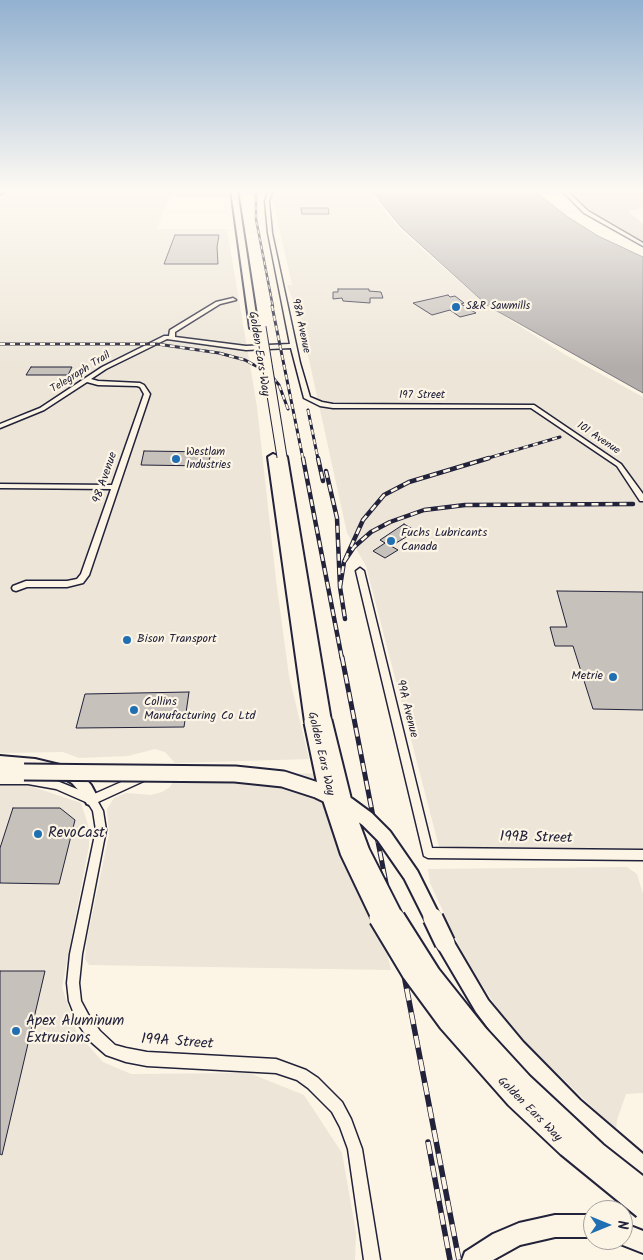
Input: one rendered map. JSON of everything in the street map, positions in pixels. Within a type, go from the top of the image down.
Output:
[{"type":"highway","name":"Golden Ears Way","points":[[244,249],[318,722],[324,779],[348,852],[377,914],[412,973],[448,1022],[515,1098],[567,1147],[643,1209]]},
{"type":"highway","name":"Golden Ears Way","points":[[247,249],[257,328]]},
{"type":"highway","name":"Golden Ears Way","points":[[318,722],[362,852],[388,907],[431,975],[478,1034],[522,1083],[597,1152],[643,1188]]},
{"type":"highway","points":[[0,772],[259,776],[306,786],[348,806],[375,827],[399,855],[412,875],[458,968],[500,1030],[573,1107],[643,1168]]},
{"type":"highway","points":[[473,1260],[500,1242],[519,1234],[555,1226],[583,1226]]},
{"type":"main road","points":[[0,761],[34,764],[59,770],[77,779],[86,789],[92,800]]},
{"type":"street","name":"98A Avenue","points":[[273,249],[305,396],[313,402]]},
{"type":"street","name":"Telegraph Trail","points":[[172,337],[172,331],[184,323],[218,303],[233,300]]},
{"type":"street","name":"Telegraph Trail","points":[[0,426],[42,409],[104,368],[161,339],[172,337],[239,348],[294,346]]},
{"type":"street","points":[[87,380],[98,383],[138,384]]},
{"type":"street","name":"98 Avenue","points":[[16,588],[26,584],[67,584],[80,581],[85,575],[147,394],[142,386],[138,384]]},
{"type":"street","name":"197 Street","points":[[313,402],[333,406],[532,406]]},
{"type":"street","name":"101 Avenue","points":[[532,406],[619,465],[643,499]]},
{"type":"street","points":[[0,486],[115,487]]},
{"type":"street","name":"99A Avenue","points":[[360,571],[428,853]]},
{"type":"street","points":[[0,780],[42,782],[57,785],[92,800],[153,772]]},
{"type":"street","name":"199A Street","points":[[92,800],[101,819],[101,830],[76,954],[74,983],[75,1001],[83,1019],[95,1036],[111,1050],[126,1055],[147,1059],[276,1066],[301,1075],[313,1083],[337,1107],[346,1124],[355,1149],[372,1260]]},
{"type":"street","name":"199B Street","points":[[428,853],[643,855]]},
{"type":"shaded area","points":[[0,249],[230,249],[257,407],[276,580],[289,676],[309,759],[175,763],[165,752],[155,749],[128,756],[79,758],[63,752],[0,753]]},
{"type":"shaded area","points":[[284,249],[422,249],[488,306],[564,354],[643,397],[643,848],[439,847],[366,566],[347,533],[301,323],[287,285],[292,285]]},
{"type":"shaded area","points":[[425,249],[625,249],[643,257],[643,393],[488,306]]},
{"type":"shaded area","points":[[346,773],[391,970],[89,965],[85,959],[87,939],[109,835],[107,809],[114,798],[126,793],[151,795],[162,792],[170,787],[176,775]]},
{"type":"shaded area","points":[[0,785],[27,785],[81,803],[89,828],[89,846],[62,987],[77,1033],[103,1062],[131,1074],[249,1073],[304,1095],[342,1153],[356,1233],[355,1260],[0,1260]]},
{"type":"shaded area","points":[[627,867],[637,874],[643,894],[643,1093],[626,1094],[617,1120],[616,1130],[513,1031],[467,963],[430,883],[428,869]]},
{"type":"building","points":[[170,249],[217,249],[218,264],[164,264]]},
{"type":"building","points":[[338,289],[369,289],[369,291],[381,292],[383,298],[370,298],[370,303],[343,301],[342,298],[333,299],[333,292],[338,292]]},
{"type":"building","name":"S&R Sawmills","points":[[448,295],[450,297],[455,296],[464,303],[461,304],[476,313],[460,317],[450,310],[432,315],[413,303]]},
{"type":"building","points":[[31,367],[72,367],[68,375],[26,375]]},
{"type":"building","name":"Westlam Industries","points":[[144,451],[211,452],[208,466],[141,465]]},
{"type":"building","name":"Fuchs Lubricants Canada","points":[[404,524],[416,531],[391,546],[398,550],[385,558],[373,551],[385,543],[380,540]]},
{"type":"building","name":"Metrie","points":[[557,591],[643,592],[643,710],[593,709],[573,646],[555,646],[550,627],[567,627]]},
{"type":"building","name":"Collins Manufacturing Co Ltd","points":[[189,692],[184,727],[76,728],[85,694]]},
{"type":"building","name":"RevoCast","points":[[13,808],[60,808],[75,820],[59,884],[0,883],[0,848]]},
{"type":"building","name":"Apex Aluminum Extrusions","points":[[0,971],[45,971],[2,1155],[0,1154]]},
{"type":"railway","points":[[262,249],[273,307]]},
{"type":"railway","points":[[272,306],[303,459]]},
{"type":"railway","points":[[0,344],[157,344],[219,353],[245,360],[269,373],[279,385],[288,409]]},
{"type":"railway","points":[[308,410],[318,459]]},
{"type":"railway","points":[[485,459],[560,437]]},
{"type":"railway","points":[[303,458],[342,659]]},
{"type":"railway","points":[[318,458],[323,481]]},
{"type":"railway","points":[[344,562],[363,520],[384,495],[409,482],[489,458]]},
{"type":"railway","points":[[326,471],[337,518],[340,587]]},
{"type":"railway","points":[[344,562],[354,547],[371,532],[390,522],[424,510],[465,505],[633,504]]},
{"type":"railway","points":[[340,587],[344,562]]},
{"type":"railway","points":[[340,587],[345,619]]},
{"type":"railway","points":[[342,657],[393,919]]},
{"type":"railway","points":[[393,918],[459,1260]]},
{"type":"railway","points":[[428,1142],[450,1260]]},
{"type":"place","name":"S&R Sawmills","points":[[456,307]]},
{"type":"place","name":"Westlam Industries","points":[[176,459]]},
{"type":"place","name":"Fuchs Lubricants Canada","points":[[391,541]]},
{"type":"place","name":"Bison Transport","points":[[127,640]]},
{"type":"place","name":"Metrie","points":[[613,677]]},
{"type":"place","name":"Collins Manufacturing Co Ltd","points":[[134,710]]},
{"type":"place","name":"RevoCast","points":[[38,834]]},
{"type":"place","name":"Apex Aluminum Extrusions","points":[[16,1031]]}]
